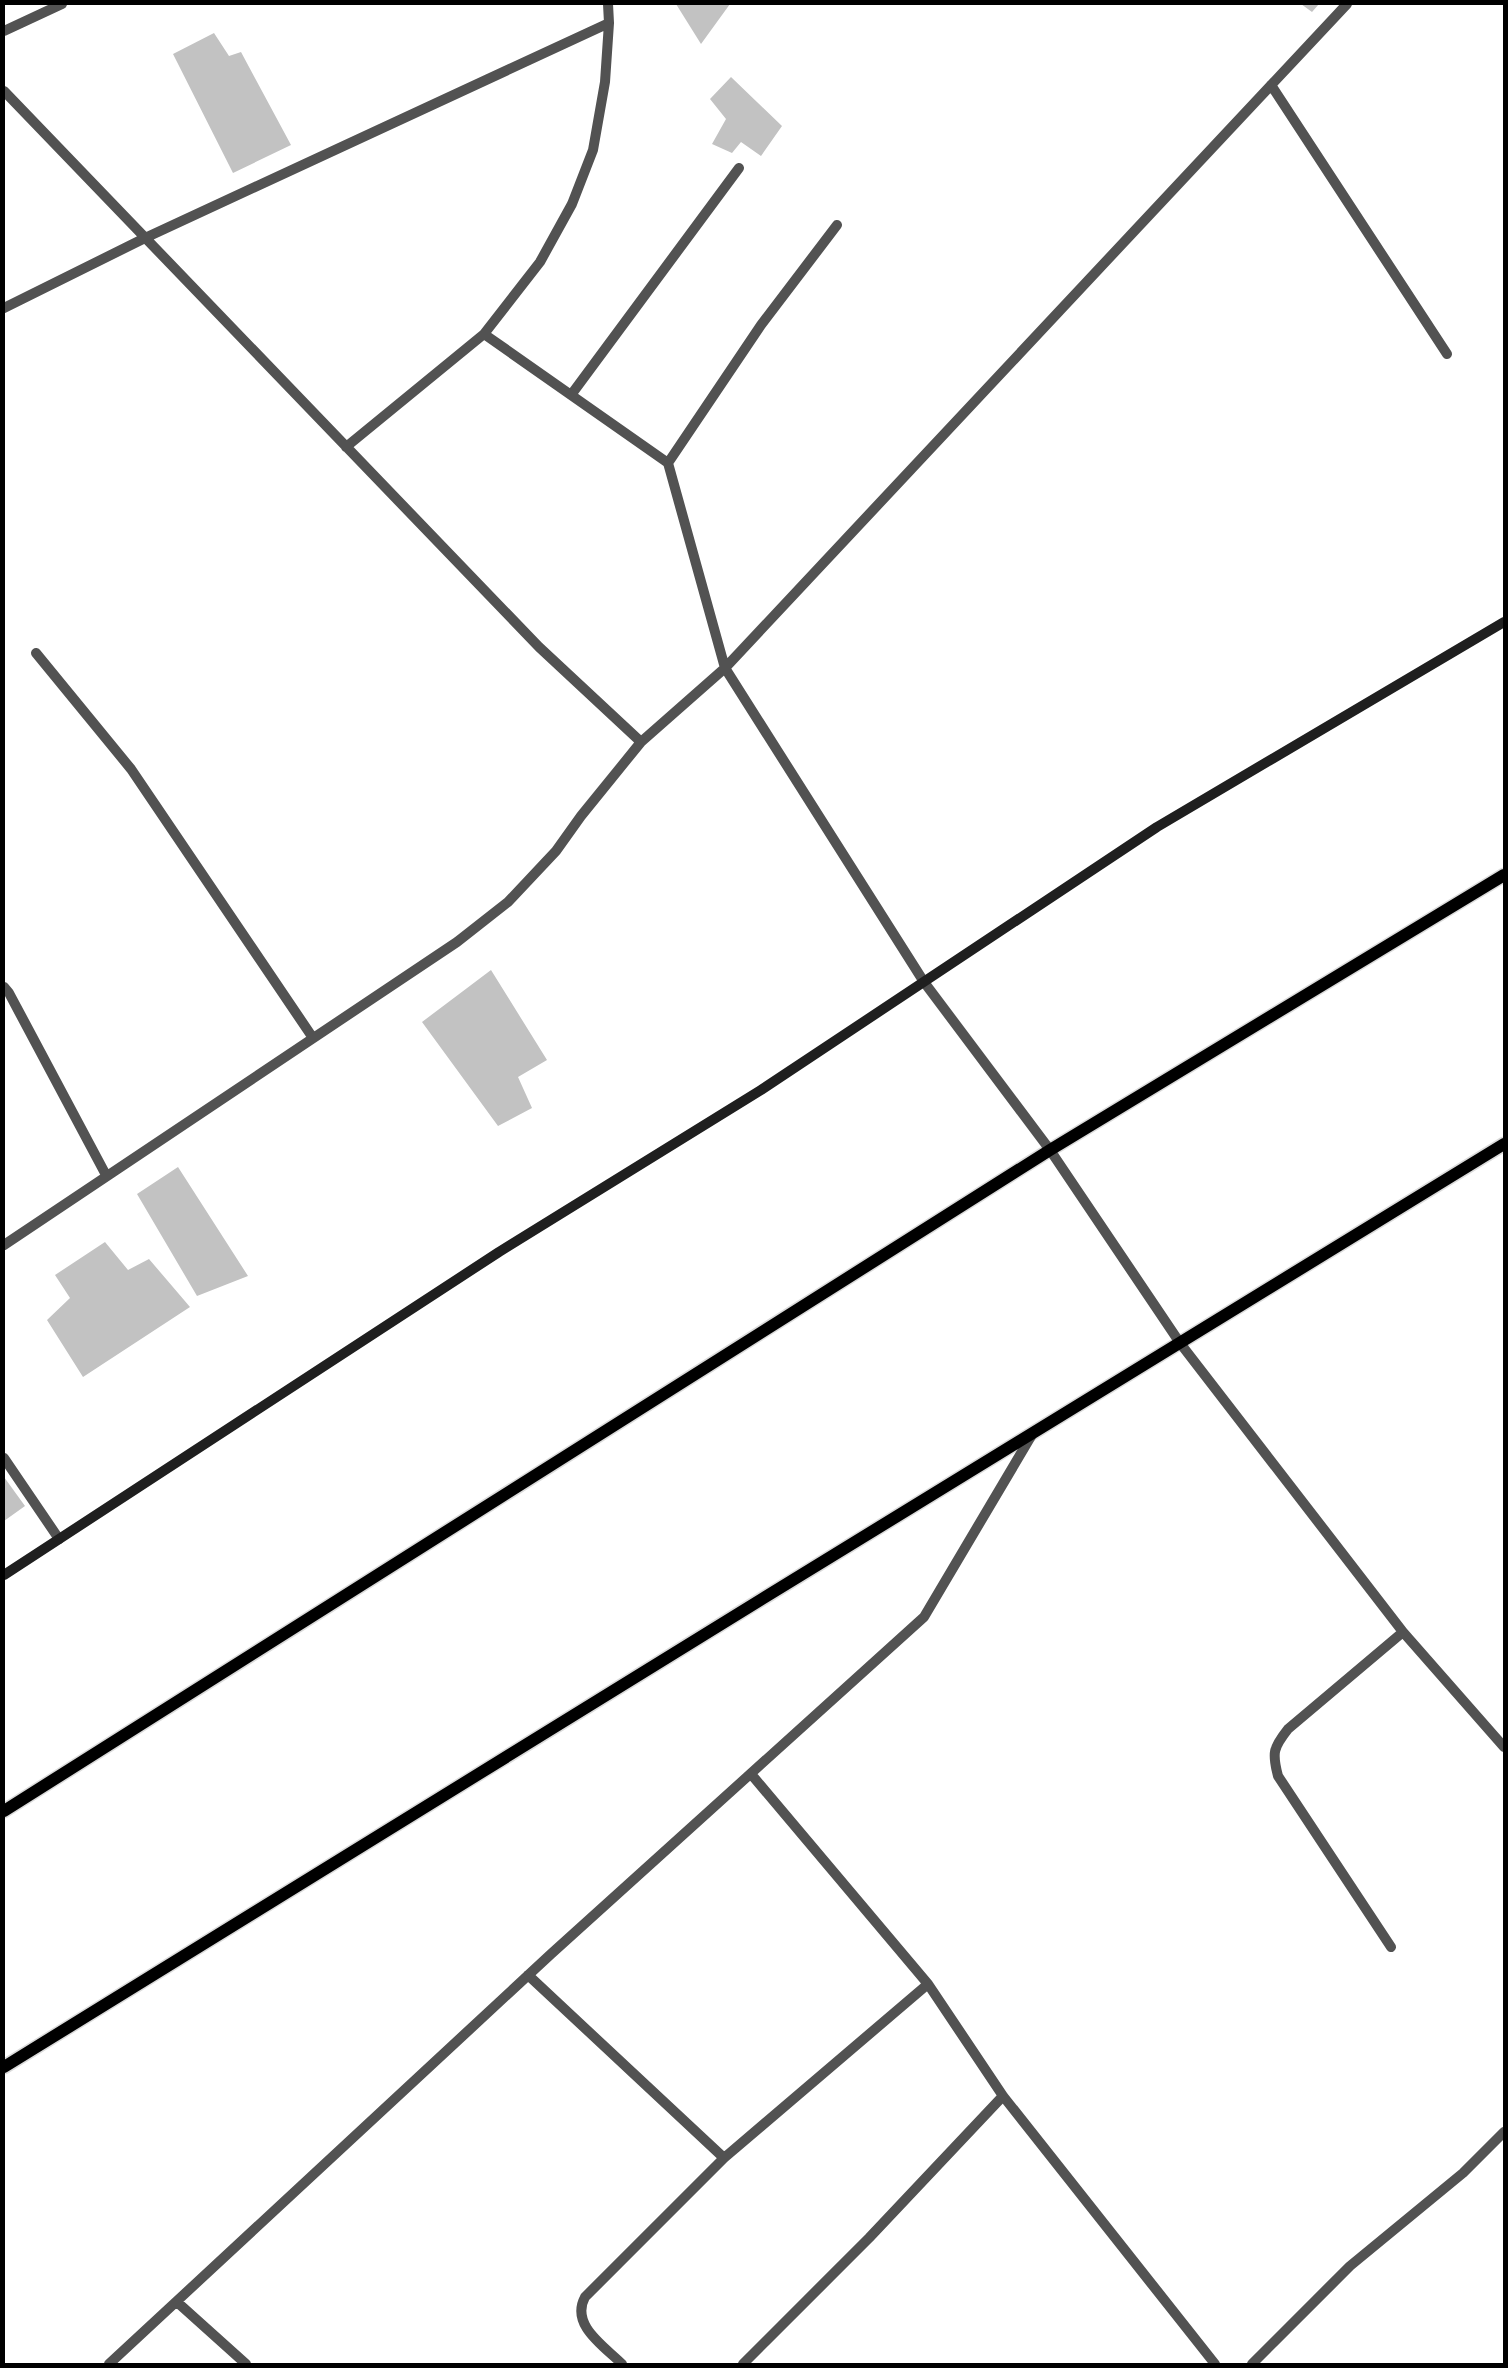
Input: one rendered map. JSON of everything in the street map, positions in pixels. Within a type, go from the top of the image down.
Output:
[{"type":"main road","points":[[4,1812],[1050,1150],[1504,875]]},
{"type":"main road","points":[[4,2067],[1033,1432],[1504,1144]]},
{"type":"street","points":[[4,32],[62,4]]},
{"type":"street","points":[[346,447],[484,334],[540,262],[572,204],[593,150],[605,82],[609,23],[608,4]]},
{"type":"street","points":[[4,1245],[458,942],[508,902],[556,851],[581,816],[641,742],[726,668],[1347,4]]},
{"type":"street","points":[[4,308],[145,238],[609,23]]},
{"type":"street","points":[[1271,85],[1447,354]]},
{"type":"street","points":[[4,91],[539,647],[641,742]]},
{"type":"street","points":[[571,395],[739,168]]},
{"type":"street","points":[[668,463],[761,325],[837,225]]},
{"type":"street","points":[[484,334],[668,463],[726,668],[924,982],[1050,1150],[1180,1342],[1403,1632],[1504,1747]]},
{"type":"street","points":[[4,1575],[490,1257],[761,1090],[1157,827],[1504,622]]},
{"type":"street","points":[[36,653],[131,769],[313,1038]]},
{"type":"street","points":[[4,986],[106,1176]]},
{"type":"street","points":[[109,2364],[528,1975],[924,1617],[1033,1432]]},
{"type":"street","points":[[4,1458],[58,1539]]},
{"type":"street","points":[[1391,1948],[1278,1776],[1273,1752],[1277,1743],[1288,1729],[1403,1632]]},
{"type":"street","points":[[751,1774],[928,1984],[1003,2096],[1215,2364]]},
{"type":"street","points":[[528,1975],[724,2158]]},
{"type":"street","points":[[622,2364],[590,2333],[582,2321],[580,2311],[585,2297],[724,2158],[928,1984]]},
{"type":"street","points":[[743,2364],[869,2238],[1003,2096]]},
{"type":"street","points":[[1252,2364],[1350,2266],[1463,2173],[1504,2132]]},
{"type":"street","points":[[177,2302],[246,2364]]},
{"type":"building","points":[[676,4],[730,4],[701,44]]},
{"type":"building","points":[[1301,4],[1319,4],[1312,12]]},
{"type":"building","points":[[214,33],[229,56],[241,52],[291,145],[233,173],[173,54]]},
{"type":"building","points":[[731,77],[782,126],[761,156],[741,142],[732,153],[712,144],[726,119],[710,99]]},
{"type":"building","points":[[491,970],[547,1060],[518,1077],[532,1108],[498,1126],[422,1022]]},
{"type":"building","points":[[178,1167],[248,1276],[197,1296],[137,1194]]},
{"type":"building","points":[[105,1242],[128,1270],[149,1259],[190,1307],[83,1377],[47,1320],[70,1298],[55,1275]]},
{"type":"building","points":[[4,1477],[25,1506],[4,1521]]}]
